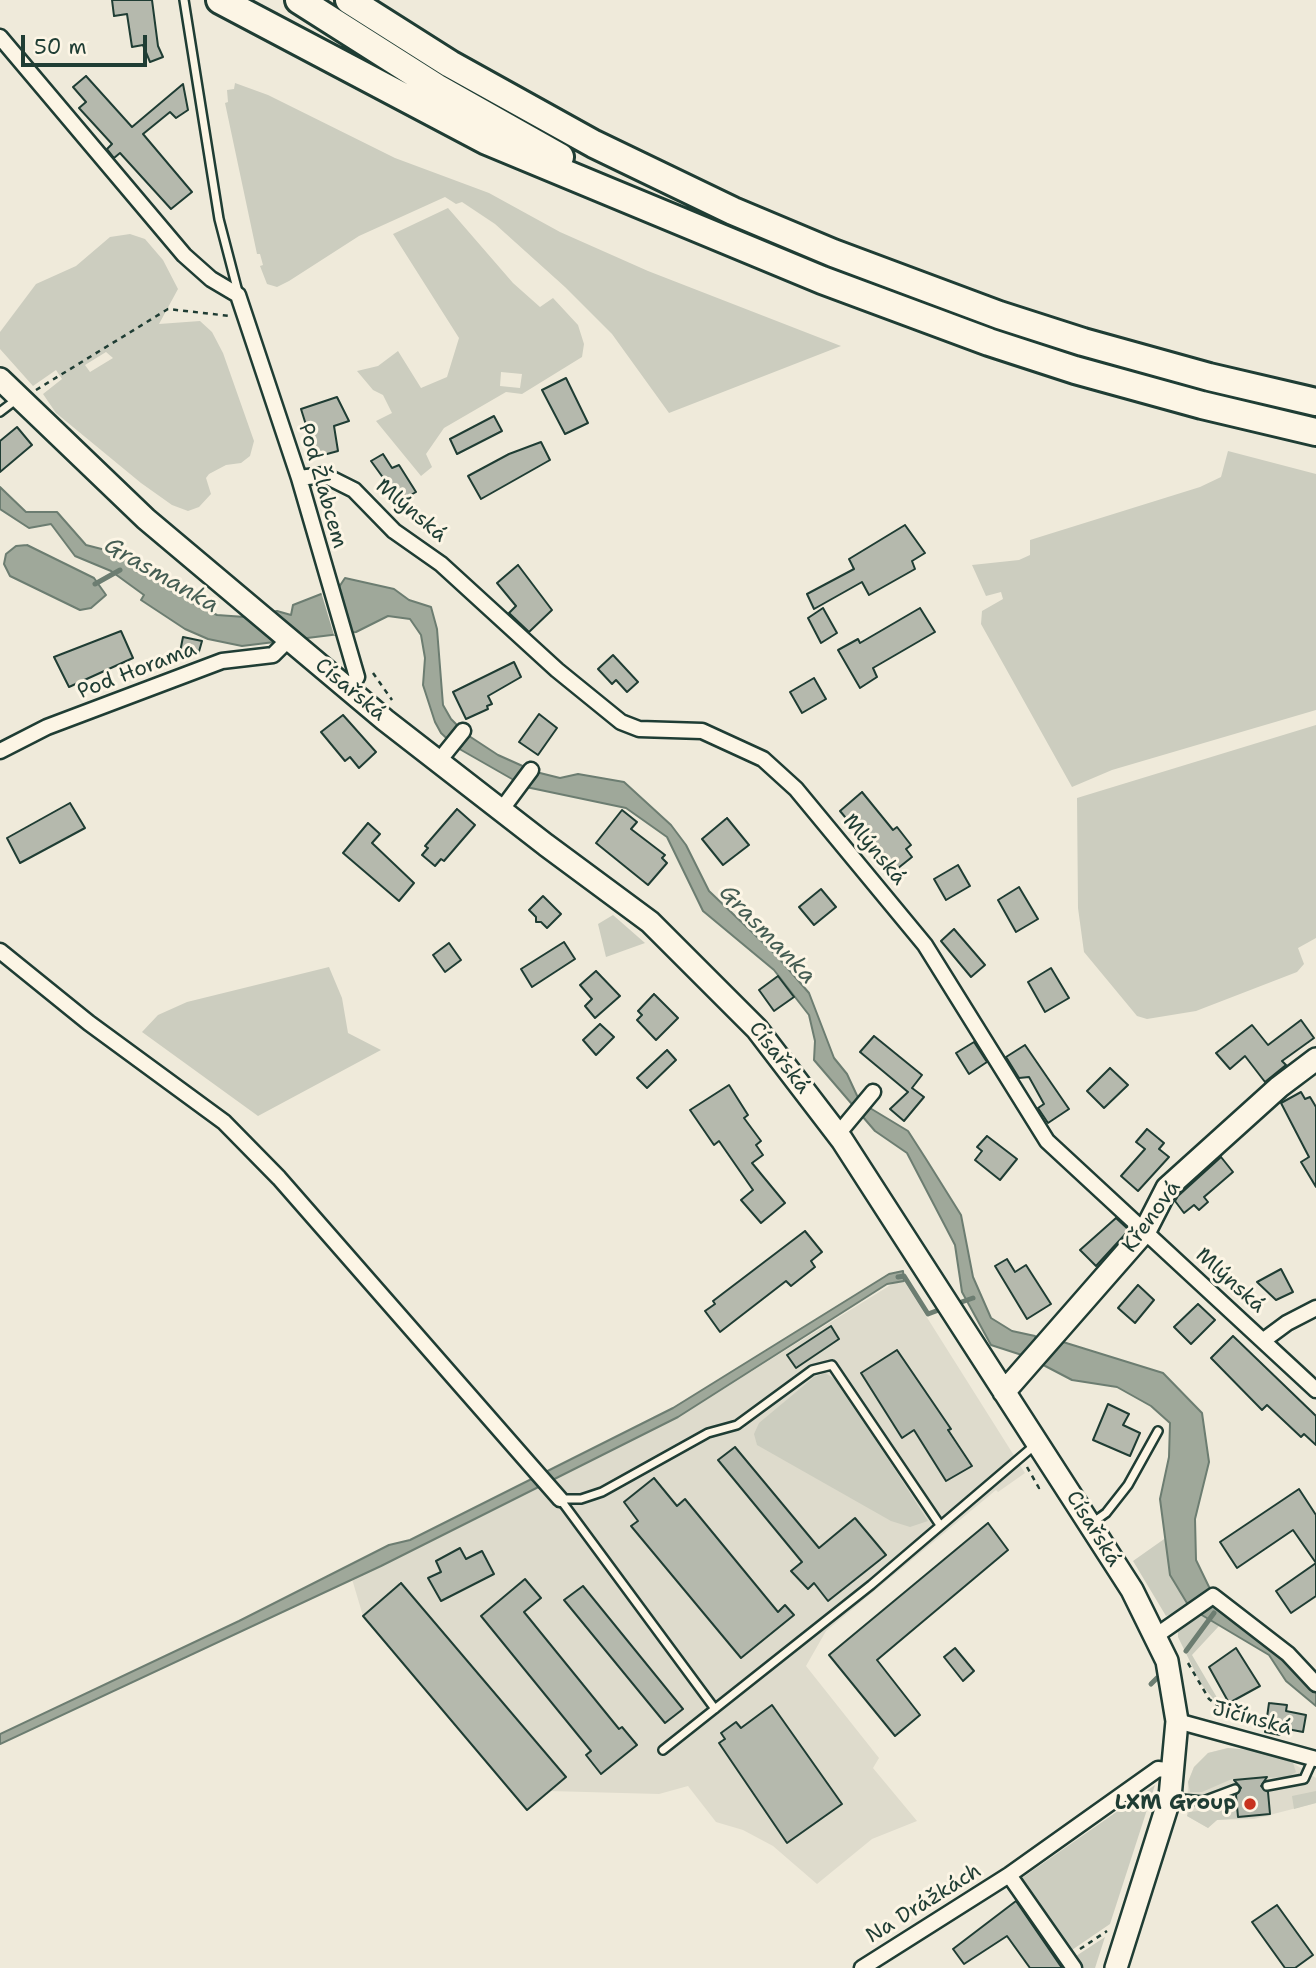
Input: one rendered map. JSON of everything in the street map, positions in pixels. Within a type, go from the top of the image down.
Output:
[{"type":"highway","points":[[219,0],[487,141],[905,312],[1032,356],[1202,405],[1316,432]]},
{"type":"highway","points":[[299,0],[499,123],[580,168],[721,237]]},
{"type":"highway","points":[[349,0],[450,64],[594,144],[733,211],[833,253],[975,307],[1083,342],[1209,377],[1316,402]]},
{"type":"street","points":[[0,37],[184,255],[211,279],[239,295]]},
{"type":"street","name":"Pod Žlabcem","points":[[239,295],[299,478],[357,677],[348,689]]},
{"type":"street","name":"Císařská","points":[[0,379],[17,399],[146,519],[348,689],[438,762],[647,919],[752,1023],[838,1134],[1004,1392],[1030,1449],[1059,1475],[1091,1524],[1157,1635],[1169,1667],[1177,1721],[1175,1770],[1170,1797],[1116,1968]]},
{"type":"street","name":"Mlýnská","points":[[299,478],[324,475],[354,490],[394,531],[441,565],[557,670],[621,722],[639,729],[702,731],[763,759],[796,789],[925,945],[1047,1141],[1316,1390]]},
{"type":"street","name":"Pod Horama","points":[[0,751],[47,727],[222,661],[273,656],[289,639]]},
{"type":"street","points":[[438,762],[463,731]]},
{"type":"street","points":[[502,809],[531,770]]},
{"type":"street","points":[[0,951],[89,1023],[223,1122],[288,1188],[560,1499]]},
{"type":"street","name":"Křenová","points":[[1004,1392],[1145,1231],[1167,1188],[1279,1087],[1316,1059]]},
{"type":"street","points":[[838,1134],[873,1092]]},
{"type":"street","points":[[1264,1340],[1287,1322],[1316,1308]]},
{"type":"street","points":[[1157,1635],[1214,1596],[1288,1654],[1316,1684]]},
{"type":"street","name":"Jičínská","points":[[1177,1721],[1315,1759]]},
{"type":"street","name":"Na Drážkách","points":[[862,1968],[1009,1875],[1158,1769],[1175,1770]]},
{"type":"street","name":"Na Drážkách","points":[[1009,1875],[1070,1963]]},
{"type":"lane","points":[[184,0],[219,219],[239,295]]},
{"type":"lane","points":[[0,412],[17,399]]},
{"type":"lane","points":[[560,1499],[581,1499],[602,1492],[708,1433],[737,1425],[812,1370],[832,1365],[940,1525]]},
{"type":"lane","points":[[1091,1524],[1106,1513],[1128,1485],[1158,1431]]},
{"type":"lane","points":[[663,1750],[1030,1449]]},
{"type":"lane","points":[[560,1499],[715,1709]]},
{"type":"lane","points":[[1267,1786],[1304,1779],[1315,1759]]},
{"type":"lane","points":[[1170,1797],[1203,1801],[1235,1789]]},
{"type":"path","points":[[17,399],[45,385],[168,309],[246,317]]},
{"type":"path","points":[[372,671],[396,706],[386,720]]},
{"type":"path","points":[[1030,1449],[1039,1488],[1059,1475]]},
{"type":"path","points":[[1070,1963],[1107,1930],[1126,1937]]},
{"type":"shaded area","points":[[235,83],[268,95],[395,158],[489,193],[560,232],[648,271],[841,346],[669,413],[612,334],[565,287],[495,224],[462,202],[456,204],[445,197],[359,236],[277,287],[267,284],[260,266],[263,265],[260,254],[257,254],[225,103],[228,102],[227,90],[234,89]]},
{"type":"shaded area","points":[[448,208],[513,283],[540,307],[553,298],[578,325],[584,344],[582,357],[522,394],[506,392],[444,428],[426,454],[432,467],[421,476],[376,421],[392,413],[383,395],[373,390],[357,371],[378,366],[398,351],[421,388],[447,377],[459,338],[393,234]],"holes":[[[501,372],[522,374],[520,388],[500,386]]]},
{"type":"shaded area","points":[[130,234],[145,239],[163,260],[178,289],[159,324],[200,321],[212,332],[223,353],[254,441],[250,456],[241,463],[226,465],[209,474],[206,478],[211,494],[199,507],[188,511],[172,505],[141,483],[56,413],[43,394],[62,379],[56,370],[33,386],[0,349],[0,332],[36,284],[76,266],[110,237]],"holes":[[[106,352],[113,358],[90,372],[85,365]]]},
{"type":"shaded area","points":[[1228,451],[1316,474],[1316,710],[1112,770],[1072,787],[981,624],[982,611],[1003,599],[1001,592],[986,596],[972,565],[1019,560],[1030,555],[1030,540],[1200,487],[1221,477]]},
{"type":"shaded area","points":[[0,487],[26,512],[57,512],[86,545],[121,554],[155,580],[158,577],[193,603],[217,615],[245,617],[277,611],[291,615],[293,605],[339,587],[345,578],[394,589],[409,600],[431,607],[437,629],[443,705],[451,719],[466,734],[498,755],[536,772],[560,778],[578,774],[624,782],[671,825],[686,845],[709,891],[777,956],[809,993],[834,1058],[847,1074],[860,1102],[908,1131],[961,1215],[973,1277],[991,1318],[1012,1331],[1035,1336],[1035,1348],[1053,1351],[1063,1342],[1163,1373],[1202,1413],[1209,1462],[1195,1519],[1196,1560],[1211,1591],[1285,1658],[1316,1691],[1316,1706],[1286,1681],[1269,1655],[1190,1608],[1170,1575],[1160,1499],[1169,1457],[1170,1423],[1151,1406],[1117,1387],[1072,1380],[1028,1357],[991,1345],[962,1292],[955,1245],[907,1153],[875,1131],[814,1060],[815,1041],[809,1015],[774,970],[703,911],[667,837],[626,808],[526,787],[456,747],[441,733],[435,722],[423,685],[425,658],[421,635],[410,619],[388,616],[356,632],[242,646],[208,639],[185,629],[141,600],[144,595],[111,571],[75,556],[51,524],[29,528],[0,509]]},
{"type":"shaded area","points":[[27,545],[94,578],[106,595],[91,608],[80,610],[10,576],[4,564],[6,554],[16,546]]},
{"type":"shaded area","points":[[1316,725],[1316,938],[1298,948],[1304,964],[1297,972],[1196,1011],[1147,1019],[1137,1016],[1084,952],[1078,908],[1077,798]]},
{"type":"shaded area","points":[[613,915],[645,943],[606,957],[598,924]]},
{"type":"shaded area","points":[[329,967],[342,998],[348,1033],[381,1050],[258,1116],[142,1032],[158,1015],[187,1002]]},
{"type":"shaded area","points":[[903,1271],[904,1281],[887,1284],[678,1417],[381,1566],[0,1744],[0,1734],[239,1621],[389,1545],[410,1540],[673,1408],[889,1274]]},
{"type":"shaded area","points":[[897,1281],[904,1281],[1025,1473],[998,1492],[996,1490],[826,1631],[806,1666],[879,1758],[873,1768],[917,1821],[872,1839],[817,1884],[773,1846],[743,1830],[716,1822],[688,1786],[659,1794],[549,1791],[527,1810],[363,1616],[352,1579],[678,1417]]},
{"type":"shaded area","points":[[825,1373],[837,1380],[928,1521],[910,1527],[891,1521],[757,1445],[754,1434],[759,1423],[814,1377]]},
{"type":"shaded area","points":[[1167,1537],[1170,1576],[1190,1608],[1166,1616],[1133,1561]]},
{"type":"shaded area","points":[[1201,1612],[1219,1626],[1192,1655],[1219,1701],[1216,1702],[1201,1684],[1178,1637],[1178,1631]]},
{"type":"shaded area","points":[[1228,1748],[1260,1751],[1293,1763],[1316,1778],[1316,1803],[1254,1819],[1217,1820],[1208,1828],[1187,1816],[1188,1782],[1194,1767],[1208,1753]]},
{"type":"shaded area","points":[[1228,1748],[1260,1751],[1281,1758],[1293,1763],[1296,1772],[1288,1777],[1232,1779],[1202,1792],[1190,1792],[1188,1782],[1194,1767],[1208,1753]]},
{"type":"shaded area","points":[[1155,1785],[1110,1924],[1069,1952],[1019,1880]]},
{"type":"shaded area","points":[[1316,1791],[1316,1803],[1294,1809],[1292,1796]]},
{"type":"shaded area","points":[[1236,1798],[1238,1817],[1271,1816],[1217,1820],[1208,1828],[1187,1816],[1189,1812],[1207,1810]]},
{"type":"shaded area","points":[[1105,1937],[1095,1968],[1081,1968],[1073,1958]]},
{"type":"pier","points":[[339,587],[352,630],[334,635],[321,592]]},
{"type":"building","points":[[112,0],[152,0],[158,46],[163,57],[150,62],[143,45],[132,47],[127,14],[114,16]]},
{"type":"building","points":[[86,76],[132,127],[183,84],[188,110],[176,118],[170,112],[143,134],[192,192],[171,209],[120,153],[114,158],[107,149],[112,144],[79,108],[86,102],[73,87]]},
{"type":"building","points":[[566,378],[588,423],[565,434],[542,390]]},
{"type":"building","points":[[337,397],[349,421],[334,426],[338,451],[316,457],[301,409]]},
{"type":"building","points":[[494,416],[502,431],[457,454],[450,439]]},
{"type":"building","points":[[17,427],[32,445],[0,472],[0,441]]},
{"type":"building","points":[[541,442],[550,460],[481,499],[468,476],[509,454]]},
{"type":"building","points":[[383,454],[392,468],[399,465],[416,492],[400,501],[371,461]]},
{"type":"building","points":[[905,525],[925,553],[912,561],[915,569],[869,595],[862,582],[814,609],[807,594],[854,569],[849,559]]},
{"type":"building","points":[[518,565],[552,610],[529,632],[509,613],[516,606],[497,583]]},
{"type":"building","points":[[823,608],[837,633],[821,643],[808,618]]},
{"type":"building","points":[[920,608],[935,632],[873,668],[877,677],[860,688],[838,650],[858,639],[860,643]]},
{"type":"building","points":[[121,631],[133,658],[69,687],[54,657]]},
{"type":"building","points":[[183,637],[202,641],[198,655],[180,652]]},
{"type":"building","points":[[613,655],[638,682],[627,692],[616,680],[612,684],[598,669]]},
{"type":"building","points":[[514,662],[521,677],[488,696],[492,704],[487,706],[488,709],[466,719],[453,692]]},
{"type":"building","points":[[814,678],[826,699],[802,713],[790,692]]},
{"type":"building","points":[[539,714],[557,728],[538,755],[519,742]]},
{"type":"building","points":[[343,715],[376,752],[359,768],[350,757],[345,761],[321,732]]},
{"type":"building","points":[[862,792],[893,830],[897,827],[911,845],[906,849],[912,857],[892,873],[840,811]]},
{"type":"building","points":[[70,803],[85,828],[20,863],[7,838]]},
{"type":"building","points":[[457,809],[475,825],[444,861],[441,859],[435,866],[422,855],[428,848],[425,846]]},
{"type":"building","points":[[622,810],[637,822],[631,829],[665,855],[662,858],[667,863],[648,885],[596,843]]},
{"type":"building","points":[[727,818],[749,845],[723,865],[702,839]]},
{"type":"building","points":[[368,823],[380,834],[372,843],[414,883],[399,901],[343,853]]},
{"type":"building","points":[[958,865],[970,886],[946,900],[934,879]]},
{"type":"building","points":[[1019,887],[1038,919],[1016,932],[998,900]]},
{"type":"building","points":[[821,889],[836,907],[814,925],[799,907]]},
{"type":"building","points":[[543,896],[561,914],[547,928],[541,922],[536,922],[536,917],[529,910]]},
{"type":"building","points":[[954,929],[985,965],[971,977],[941,941]]},
{"type":"building","points":[[564,942],[575,959],[532,987],[521,969]]},
{"type":"building","points":[[449,943],[461,960],[445,972],[433,955]]},
{"type":"building","points":[[1051,968],[1069,998],[1045,1012],[1028,982]]},
{"type":"building","points":[[596,971],[620,996],[595,1018],[585,1006],[592,999],[580,985]]},
{"type":"building","points":[[778,976],[794,997],[774,1011],[759,990]]},
{"type":"building","points":[[654,994],[678,1018],[656,1040],[637,1020],[642,1015],[638,1011]]},
{"type":"building","points":[[1301,1020],[1314,1038],[1282,1061],[1286,1065],[1265,1082],[1245,1056],[1230,1069],[1216,1053],[1252,1025],[1268,1045]]},
{"type":"building","points":[[600,1024],[614,1037],[596,1055],[583,1040]]},
{"type":"building","points":[[874,1036],[922,1075],[912,1088],[924,1097],[904,1121],[890,1109],[908,1092],[860,1052]]},
{"type":"building","points":[[974,1042],[987,1062],[969,1074],[956,1053]]},
{"type":"building","points":[[1025,1045],[1069,1109],[1048,1123],[1038,1108],[1044,1104],[1029,1077],[1019,1078],[1006,1057]]},
{"type":"building","points":[[667,1050],[676,1060],[647,1088],[637,1078]]},
{"type":"building","points":[[1110,1068],[1128,1085],[1104,1108],[1087,1091]]},
{"type":"building","points":[[729,1085],[748,1115],[744,1118],[761,1141],[756,1145],[763,1155],[752,1163],[785,1203],[761,1223],[741,1200],[753,1190],[719,1141],[714,1145],[690,1110]]},
{"type":"building","points":[[1301,1092],[1305,1099],[1310,1097],[1316,1107],[1316,1187],[1301,1162],[1309,1157],[1281,1103]]},
{"type":"building","points":[[1147,1129],[1164,1143],[1159,1149],[1169,1157],[1138,1191],[1121,1176],[1145,1149],[1136,1142]]},
{"type":"building","points":[[987,1136],[1017,1159],[1000,1180],[975,1160],[982,1151],[977,1147]]},
{"type":"building","points":[[1221,1157],[1233,1172],[1204,1197],[1208,1202],[1199,1210],[1194,1205],[1184,1213],[1175,1201],[1178,1196]]},
{"type":"building","points":[[1116,1218],[1129,1230],[1096,1266],[1080,1250]]},
{"type":"building","points":[[805,1231],[822,1252],[811,1261],[815,1267],[791,1286],[786,1281],[720,1332],[705,1311],[715,1304],[713,1301]]},
{"type":"building","points":[[1007,1259],[1015,1272],[1026,1265],[1051,1304],[1027,1319],[995,1266]]},
{"type":"building","points":[[1281,1269],[1293,1292],[1276,1300],[1257,1282]]},
{"type":"building","points":[[1138,1285],[1154,1300],[1135,1323],[1118,1308]]},
{"type":"building","points":[[1198,1304],[1215,1320],[1191,1344],[1174,1327]]},
{"type":"building","points":[[831,1326],[839,1339],[796,1368],[787,1355]]},
{"type":"building","points":[[1233,1336],[1316,1416],[1316,1445],[1304,1434],[1301,1437],[1267,1405],[1262,1410],[1211,1358]]},
{"type":"building","points":[[897,1350],[951,1429],[948,1430],[972,1466],[946,1481],[914,1430],[902,1438],[861,1373]]},
{"type":"building","points":[[1108,1404],[1129,1414],[1123,1425],[1140,1433],[1130,1456],[1093,1440]]},
{"type":"building","points":[[735,1447],[819,1548],[855,1518],[886,1555],[828,1601],[814,1583],[808,1589],[791,1571],[802,1562],[718,1460]]},
{"type":"building","points":[[654,1478],[677,1506],[685,1499],[778,1612],[785,1605],[794,1615],[741,1658],[631,1526],[638,1521],[624,1502]]},
{"type":"building","points":[[1299,1489],[1316,1515],[1316,1563],[1293,1530],[1237,1568],[1220,1542]]},
{"type":"building","points":[[988,1523],[1008,1550],[877,1660],[920,1715],[895,1736],[829,1655]]},
{"type":"building","points":[[460,1548],[466,1559],[482,1551],[494,1574],[441,1601],[428,1578],[441,1572],[436,1561]]},
{"type":"building","points":[[1316,1563],[1316,1596],[1291,1613],[1276,1591]]},
{"type":"building","points":[[525,1579],[541,1598],[524,1612],[619,1729],[622,1727],[637,1745],[601,1774],[586,1755],[591,1751],[481,1616]]},
{"type":"building","points":[[401,1583],[566,1777],[527,1810],[363,1616]]},
{"type":"building","points":[[583,1586],[683,1709],[665,1723],[564,1600]]},
{"type":"building","points":[[955,1648],[974,1671],[963,1681],[944,1657]]},
{"type":"building","points":[[1236,1648],[1260,1686],[1229,1703],[1209,1667]]},
{"type":"building","points":[[1269,1703],[1287,1705],[1286,1711],[1306,1715],[1303,1732],[1282,1728],[1280,1735],[1265,1732]]},
{"type":"building","points":[[772,1705],[842,1804],[787,1843],[719,1743],[725,1739],[721,1733],[736,1722],[741,1728]]},
{"type":"building","points":[[1267,1777],[1261,1786],[1268,1792],[1270,1814],[1238,1817],[1236,1795],[1241,1788],[1234,1780]]},
{"type":"building","points":[[1016,1901],[1062,1968],[1030,1968],[1007,1936],[964,1964],[953,1949]]},
{"type":"building","points":[[1277,1905],[1313,1955],[1295,1968],[1285,1968],[1252,1922]]},
{"type":"waterway","name":"Grasmanka","points":[[95,584],[120,570]]},
{"type":"waterway","points":[[898,1277],[904,1276],[928,1314],[944,1308]]},
{"type":"waterway","points":[[953,1305],[973,1298]]},
{"type":"waterway","points":[[1186,1651],[1214,1613]]},
{"type":"waterway","points":[[1151,1684],[1157,1678]]},
{"type":"place","name":"LXM Group","points":[[1250,1804]]}]
